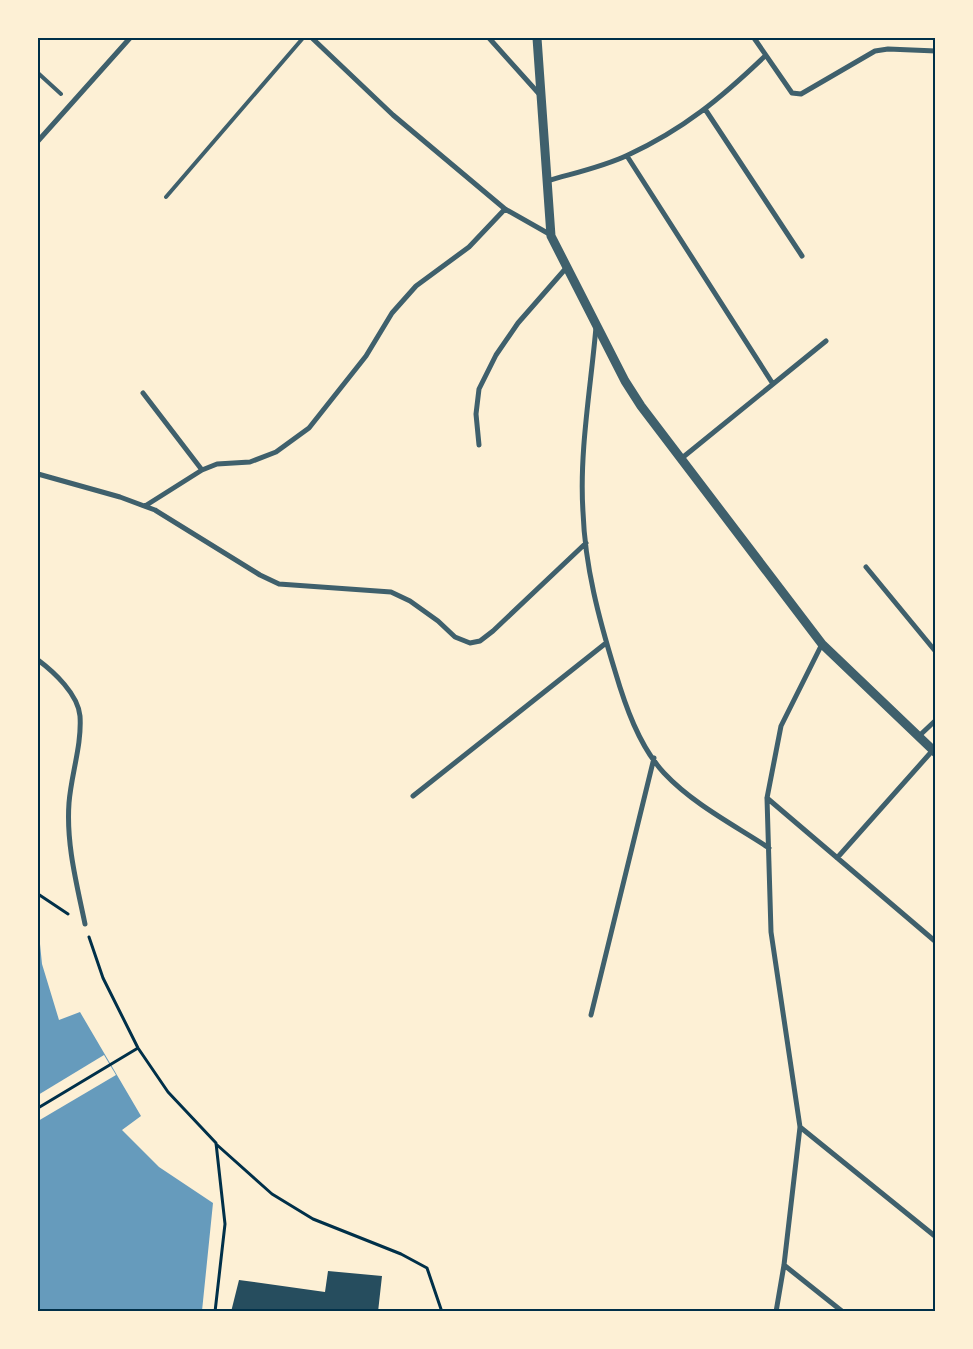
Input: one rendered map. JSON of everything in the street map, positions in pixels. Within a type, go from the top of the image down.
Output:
[{"type":"street","points":[[38,141],[130,38]]},
{"type":"street","points":[[312,38],[393,115],[505,209],[551,236]]},
{"type":"street","points":[[489,38],[541,96]]},
{"type":"street","points":[[537,38],[551,236],[625,381],[641,406],[822,644],[934,752],[837,858]]},
{"type":"street","points":[[754,38],[764,56],[792,93],[801,94],[874,51],[888,49],[936,51]]},
{"type":"street","points":[[547,181],[627,156],[677,129],[724,96],[764,56]]},
{"type":"street","points":[[705,109],[802,256]]},
{"type":"street","points":[[627,156],[773,384]]},
{"type":"street","points":[[145,506],[202,470],[217,464],[250,462],[276,452],[309,428],[366,356],[392,313],[416,286],[469,247],[505,209]]},
{"type":"street","points":[[479,445],[476,414],[479,389],[496,355],[518,322],[567,267]]},
{"type":"street","points":[[596,324],[584,458],[582,511],[597,613],[625,704],[663,772],[689,795],[769,848]]},
{"type":"street","points":[[682,458],[826,341]]},
{"type":"street","points":[[143,393],[202,470]]},
{"type":"street","points":[[38,474],[155,510],[260,576],[280,584],[391,592],[410,601],[438,621],[455,637],[470,643],[480,641],[493,631],[586,543]]},
{"type":"street","points":[[866,566],[936,652]]},
{"type":"street","points":[[413,796],[606,643]]},
{"type":"street","points":[[776,1312],[784,1265],[800,1127],[771,932],[767,798],[781,726],[822,644]]},
{"type":"street","points":[[38,660],[54,672],[71,695],[80,715],[68,804],[70,844],[85,924]]},
{"type":"street","points":[[919,736],[936,720]]},
{"type":"street","points":[[591,1015],[654,758]]},
{"type":"street","points":[[767,798],[936,942]]},
{"type":"street","points":[[800,1127],[936,1237]]},
{"type":"street","points":[[784,1265],[843,1312]]},
{"type":"lane","points":[[166,198],[302,38]]},
{"type":"lane","points":[[38,73],[61,94]]},
{"type":"path","points":[[38,894],[85,924],[103,978],[138,1048],[168,1092],[216,1143],[272,1194],[313,1219],[401,1254],[427,1268],[442,1312]]},
{"type":"path","points":[[38,1108],[138,1048]]},
{"type":"path","points":[[215,1312],[225,1224],[216,1143]]},
{"type":"water","points":[[38,924],[42,964],[59,1020],[80,1012],[141,1116],[122,1130],[159,1167],[213,1203],[202,1311],[38,1311]]},
{"type":"pier","points":[[104,1055],[116,1075],[38,1121],[38,1095]]},
{"type":"building","points":[[328,1271],[382,1276],[378,1312],[231,1312],[239,1280],[325,1292]]}]
